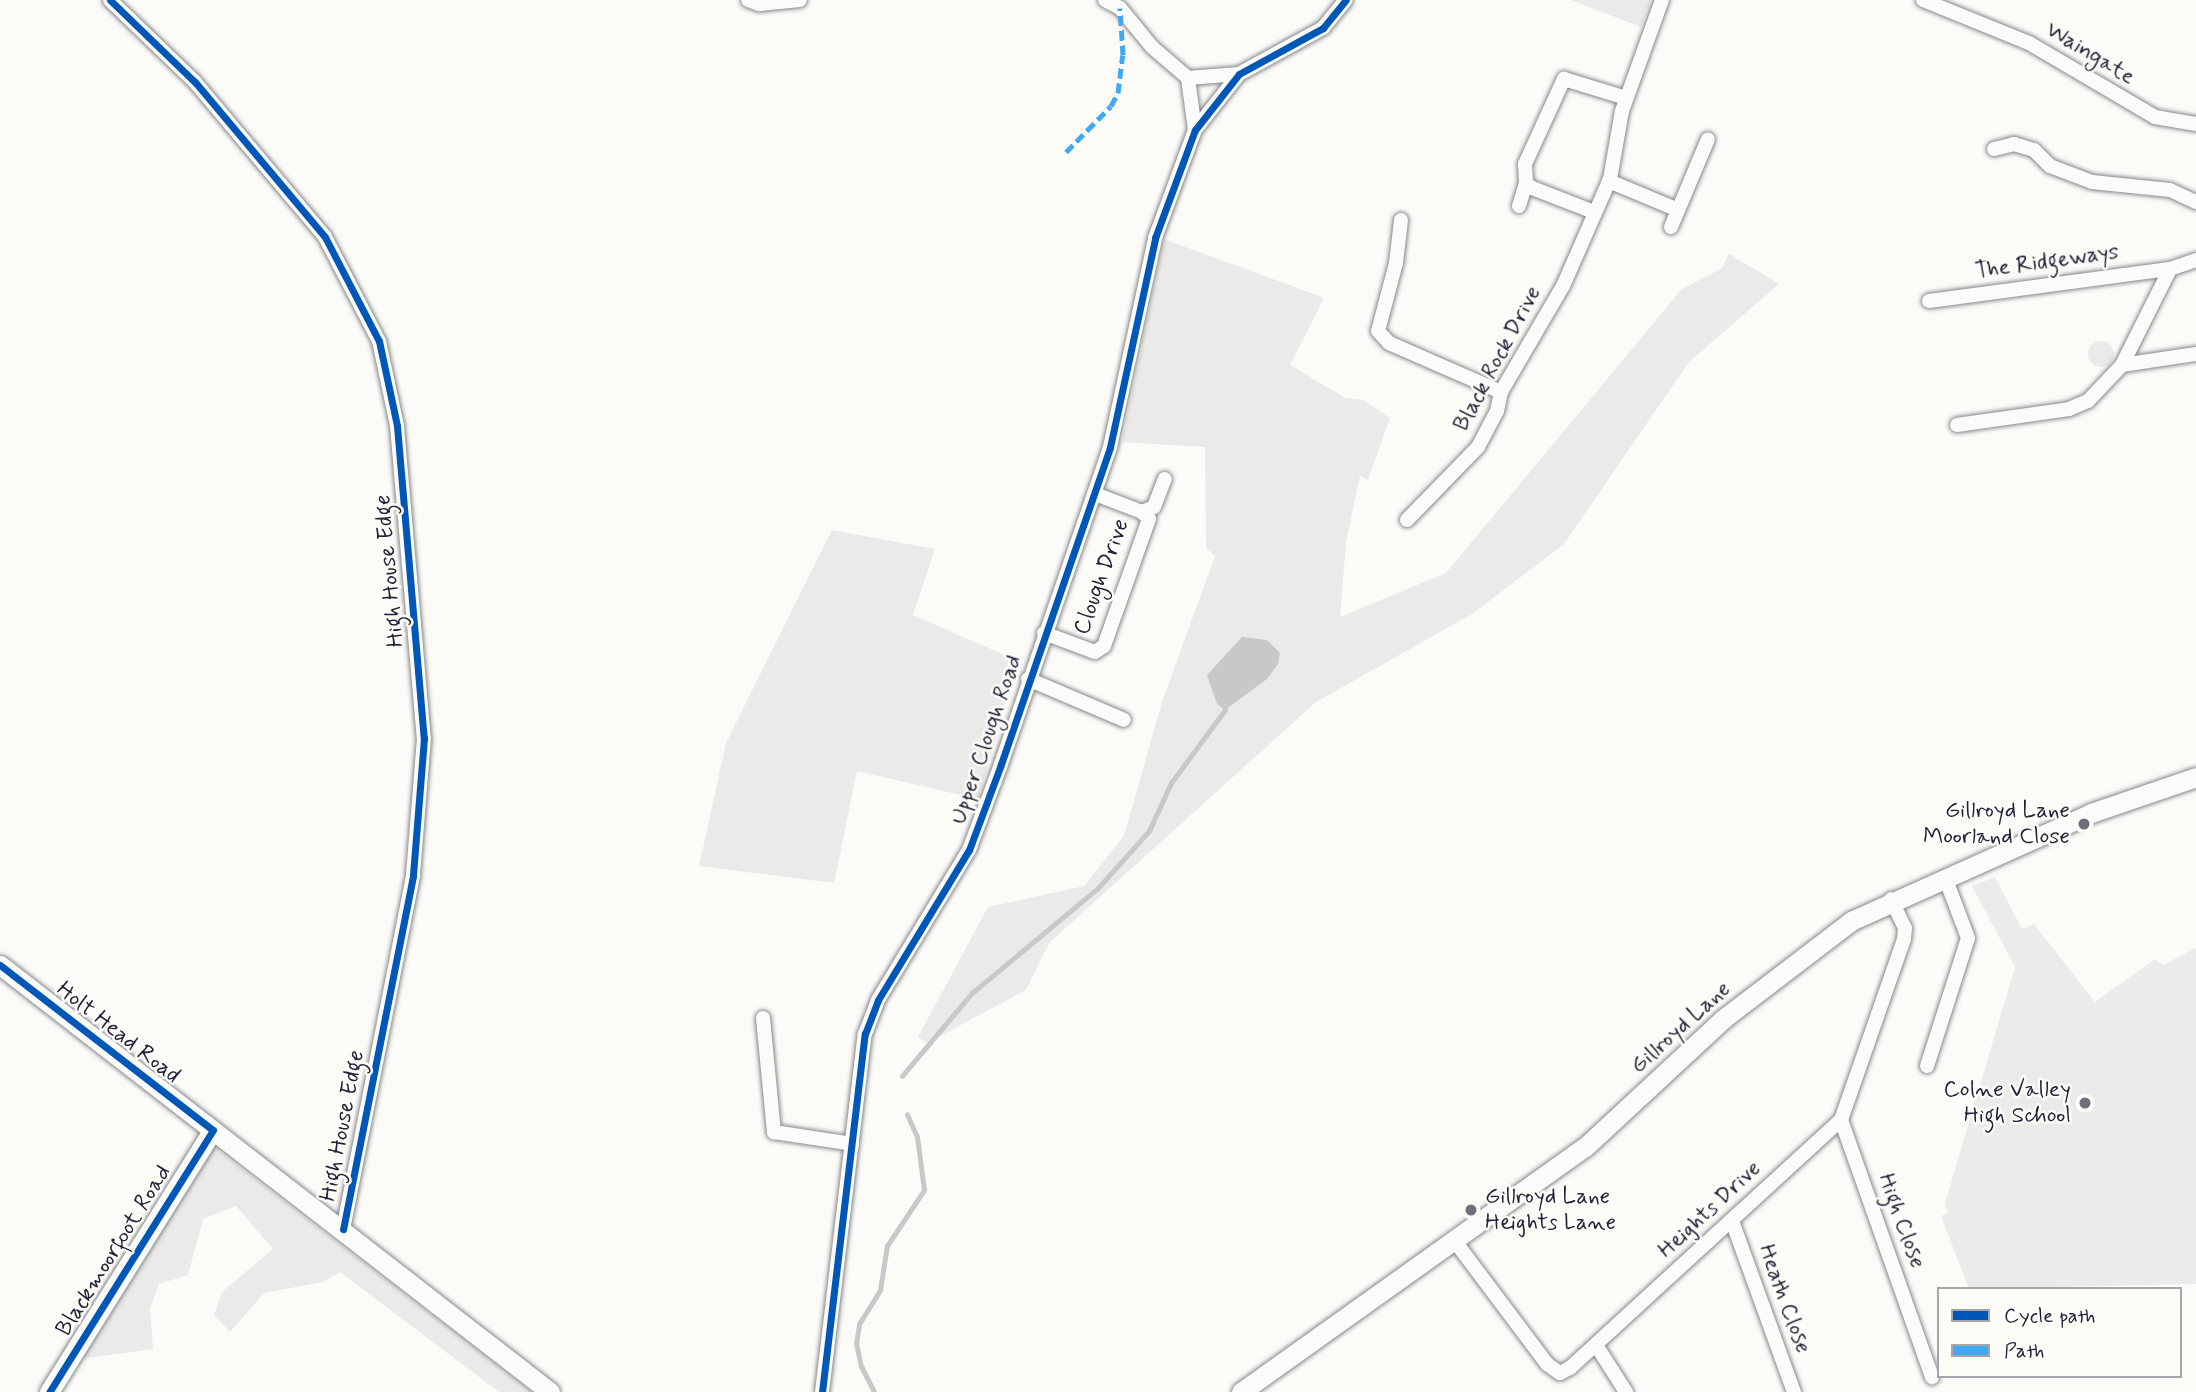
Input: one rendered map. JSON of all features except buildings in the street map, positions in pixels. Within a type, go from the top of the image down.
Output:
[{"type":"street","name":"High House Edge","points":[[110,0],[195,82],[325,237],[379,341],[397,426],[424,738],[413,876],[343,1229]]},
{"type":"street","points":[[748,0],[759,4],[800,0]]},
{"type":"street","points":[[1105,0],[1120,9],[1152,47],[1188,78],[1195,130]]},
{"type":"street","points":[[1188,78],[1239,74],[1323,28],[1346,0]]},
{"type":"street","name":"Black Rock Drive","points":[[1407,520],[1478,447],[1497,411],[1501,391],[1563,286],[1609,181],[1626,98],[1662,0]]},
{"type":"street","name":"Waingate","points":[[1923,0],[1947,4],[2029,43],[2123,102],[2154,117],[2196,124]]},
{"type":"street","name":"Upper Clough Road","points":[[822,1392],[865,1034],[878,1000],[969,850],[1095,494],[1116,427],[1156,238],[1195,130],[1214,100],[1239,74]]},
{"type":"street","points":[[1519,206],[1526,183],[1525,164],[1564,79],[1626,98]]},
{"type":"street","points":[[1671,227],[1708,139]]},
{"type":"street","points":[[1994,149],[2014,144],[2034,150],[2050,166],[2092,183],[2170,190],[2196,201]]},
{"type":"street","points":[[1609,181],[1678,210]]},
{"type":"street","points":[[1526,183],[1594,212]]},
{"type":"street","points":[[1401,220],[1396,263],[1378,331],[1390,343],[1501,391]]},
{"type":"street","name":"The Ridgeways","points":[[1929,301],[2170,269],[2196,260]]},
{"type":"street","points":[[1957,425],[2069,409],[2102,390],[2122,365],[2170,269]]},
{"type":"street","points":[[2122,365],[2196,354]]},
{"type":"street","points":[[1142,512],[1154,507],[1165,479]]},
{"type":"street","name":"Clough Drive","points":[[1044,633],[1094,652],[1104,646],[1149,519],[1142,512],[1095,494]]},
{"type":"street","name":"Upper Clough Road","points":[[1028,679],[1124,720]]},
{"type":"street","name":"Gillroyd Lane","points":[[1241,1392],[1585,1147],[1734,1011],[1851,921],[1891,899],[2091,813],[2196,777]]},
{"type":"street","points":[[1927,1066],[1968,938],[1945,877]]},
{"type":"street","name":"Heights Drive","points":[[1454,1240],[1553,1368],[1560,1373],[1570,1368],[1841,1120],[1905,939],[1905,928],[1891,899]]},
{"type":"street","name":"Holt Head Road","points":[[0,965],[213,1130]]},
{"type":"street","points":[[763,1017],[774,1132],[852,1144]]},
{"type":"street","name":"High Close","points":[[1841,1120],[1932,1377]]},
{"type":"street","points":[[213,1130],[550,1392]]},
{"type":"street","name":"Blackmoorfoot Road","points":[[49,1392],[213,1130]]},
{"type":"street","name":"Heath Close","points":[[1731,1222],[1794,1392]]},
{"type":"street","points":[[1597,1345],[1626,1392]]},
{"type":"shaded area","points":[[1571,0],[1651,0],[1641,27]]},
{"type":"shaded area","points":[[1164,239],[1324,298],[1290,365],[1345,398],[1363,400],[1390,418],[1368,480],[1360,476],[1346,543],[1340,617],[1446,573],[1681,290],[1722,268],[1729,254],[1779,284],[1689,362],[1564,544],[1472,614],[1316,702],[1049,943],[1026,990],[927,1043],[918,1037],[988,907],[1084,886],[1124,836],[1162,702],[1215,556],[1206,548],[1205,447],[1122,442]]},
{"type":"shaded area","points":[[2101,341],[2110,345],[2114,354],[2110,363],[2101,367],[2092,363],[2088,354],[2092,345]]},
{"type":"shaded area","points":[[832,530],[935,549],[913,615],[1009,657],[1002,717],[978,799],[857,771],[834,883],[699,866],[726,743]]},
{"type":"shaded area","points":[[1242,637],[1267,640],[1280,653],[1278,664],[1267,679],[1225,710],[1217,704],[1207,675]]},
{"type":"shaded area","name":"Colne Valley High School","points":[[1995,877],[2022,929],[2034,924],[2095,1002],[2155,959],[2163,965],[2196,948],[2196,1284],[1968,1287],[1941,1216],[1948,1213],[1945,1203],[2015,967],[1972,886]]},
{"type":"shaded area","points":[[2196,971],[2196,1201],[2174,1215],[2072,1218],[2053,1203],[2023,1079],[2033,1035],[2047,1023],[2092,1012],[2139,986]]},
{"type":"shaded area","points":[[214,1147],[532,1392],[499,1392],[340,1272],[323,1282],[264,1293],[230,1332],[214,1315],[222,1292],[273,1249],[236,1206],[203,1219],[188,1275],[159,1284],[150,1308],[153,1349],[81,1359]]},
{"type":"waterway","points":[[902,1076],[972,993],[1098,888],[1149,831],[1171,783],[1225,710]]},
{"type":"waterway","points":[[874,1392],[861,1367],[856,1344],[859,1324],[880,1290],[887,1246],[924,1190],[917,1137],[907,1115]]},
{"type":"marked path","points":[[1066,152],[1111,106],[1118,93],[1123,55],[1120,8]]},
{"type":"cycle path","points":[[110,0],[195,82],[325,237],[379,341],[397,426],[424,738],[413,876],[343,1229]]},
{"type":"cycle path","points":[[822,1392],[865,1034],[878,1000],[969,850],[1000,767],[1110,447],[1155,238],[1195,130],[1239,74],[1323,28],[1346,0]]},
{"type":"cycle path","points":[[0,965],[213,1130],[49,1392]]},
{"type":"place","name":"Gillroyd Lane Moorland Close","points":[[2084,824]]},
{"type":"place","name":"Colne Valley High School","points":[[2085,1103]]},
{"type":"place","name":"Gillroyd Lane Heights Lane","points":[[1471,1210]]}]
